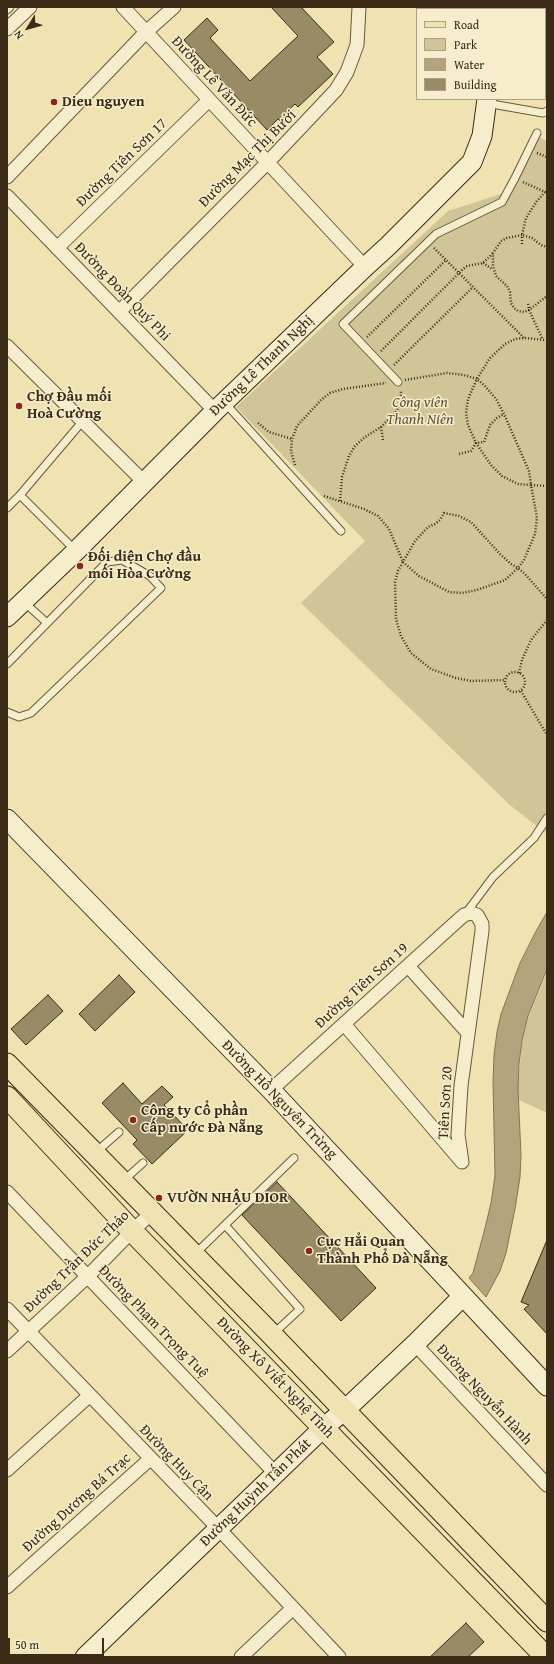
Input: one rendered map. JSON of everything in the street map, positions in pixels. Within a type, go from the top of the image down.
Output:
[{"type":"main road","name":"Đường Xô Viết Nghệ Tĩnh","points":[[7,1064],[345,1410],[547,1622]]},
{"type":"main road","name":"Đường Xô Viết Nghệ Tĩnh","points":[[7,1098],[132,1231],[546,1657]]},
{"type":"street","name":"Đường Lê Văn Đức","points":[[122,7],[365,267]]},
{"type":"street","points":[[7,177],[146,32],[174,7]]},
{"type":"street","name":"Đường Mạc Thị Bưởi","points":[[119,312],[268,162],[336,90],[347,72],[357,45],[359,7]]},
{"type":"street","points":[[7,30],[27,8]]},
{"type":"street","name":"Đường Tiên Sơn 17","points":[[57,248],[209,100]]},
{"type":"street","name":"Đường Lê Thanh Nghị","points":[[8,615],[24,602],[220,407],[388,246],[472,162],[482,136],[487,101]]},
{"type":"street","name":"Đường Đoàn Quý Phi","points":[[7,196],[119,312],[220,407]]},
{"type":"street","points":[[7,346],[144,482]]},
{"type":"street","name":"Đường Hồ Nguyên Trừng","points":[[7,818],[271,1090],[547,1386]]},
{"type":"street","name":"Đường Tiên Sơn 19","points":[[271,1090],[408,966],[470,915]]},
{"type":"street","name":"Tiên Sơn 20","points":[[344,1024],[462,1162],[458,1135],[461,1086],[482,930],[482,924],[470,915]]},
{"type":"street","points":[[408,966],[468,1033]]},
{"type":"street","name":"Đường Phạm Trọng Tuệ","points":[[7,1192],[276,1474]]},
{"type":"street","name":"Đường Trần Đức Thảo","points":[[7,1352],[88,1276],[153,1212]]},
{"type":"street","name":"Đường Huỳnh Tấn Phát","points":[[85,1657],[324,1428],[415,1344],[463,1296]]},
{"type":"street","name":"Đường Huy Cận","points":[[7,1309],[219,1529],[339,1657]]},
{"type":"street","name":"Đường Nguyễn Hành","points":[[415,1344],[547,1485]]},
{"type":"street","points":[[7,1470],[90,1395]]},
{"type":"street","name":"Đường Dương Bá Trạc","points":[[7,1587],[150,1459]]},
{"type":"street","points":[[241,1657],[293,1608]]},
{"type":"lane","points":[[7,10],[10,7]]},
{"type":"lane","points":[[487,101],[543,113],[547,111]]},
{"type":"lane","points":[[398,382],[343,324],[436,234],[502,202],[537,133]]},
{"type":"lane","points":[[220,407],[341,531]]},
{"type":"lane","points":[[7,508],[82,422]]},
{"type":"lane","points":[[20,494],[76,551]]},
{"type":"lane","points":[[7,664],[107,562],[122,560],[150,576],[161,588],[31,713],[19,717],[7,712]]},
{"type":"lane","points":[[24,602],[47,622]]},
{"type":"lane","points":[[470,915],[493,877],[534,838],[547,818]]},
{"type":"lane","points":[[95,1153],[119,1132]]},
{"type":"lane","points":[[194,1255],[294,1158]]},
{"type":"lane","points":[[122,1181],[143,1163]]},
{"type":"lane","points":[[225,1225],[300,1309],[272,1335]]},
{"type":"path","points":[[515,178],[546,193],[537,201],[526,218],[522,235],[522,244]]},
{"type":"path","points":[[374,357],[459,273],[467,266],[483,263],[493,253],[501,241],[522,235],[532,238],[541,245],[547,247]]},
{"type":"path","points":[[428,242],[524,338]]},
{"type":"path","points":[[493,253],[494,271]]},
{"type":"path","points":[[360,343],[446,260]]},
{"type":"path","points":[[483,263],[491,267],[506,286],[510,292],[511,303],[518,311],[524,312],[530,310],[547,296]]},
{"type":"path","points":[[387,370],[473,287]]},
{"type":"path","points":[[528,303],[542,339]]},
{"type":"path","points":[[547,340],[524,338],[515,339],[497,350],[490,358],[477,379],[468,399],[466,413],[468,425],[476,443],[490,465],[502,476],[518,484],[547,486]]},
{"type":"path","points":[[297,469],[291,451],[292,439],[298,426],[312,408],[330,393],[343,389],[398,382],[447,373],[464,375],[477,379],[485,386],[496,399],[504,414],[529,471],[537,513],[537,526],[531,545],[518,568],[510,576],[485,588],[455,594],[444,591],[428,582],[403,562],[389,529],[378,516],[364,509],[320,494]]},
{"type":"path","points":[[340,501],[342,477],[348,456],[364,437],[381,427],[396,413],[401,404],[402,394],[398,382]]},
{"type":"path","points":[[476,443],[484,442],[490,425],[504,414]]},
{"type":"path","points":[[254,420],[269,432],[292,439]]},
{"type":"path","points":[[381,427],[383,440]]},
{"type":"path","points":[[459,454],[471,451],[476,443]]},
{"type":"path","points":[[505,680],[472,681],[456,678],[431,669],[411,653],[401,636],[396,619],[395,582],[398,571],[415,542],[428,527],[440,520],[444,513],[459,516],[471,522],[500,554],[518,568],[547,599]]},
{"type":"path","points":[[519,673],[522,660],[531,640],[547,620]]},
{"type":"path","points":[[510,673],[519,673],[524,678],[525,685],[521,691],[514,693],[511,692],[506,687],[505,680],[510,673]]},
{"type":"path","points":[[521,691],[547,735]]},
{"type":"green space","name":"Công viên Thanh Niên","points":[[534,135],[547,141],[547,834],[511,806],[301,603],[365,541],[236,407],[448,211],[507,192]]},
{"type":"green space","points":[[547,972],[547,1113],[519,1100],[518,1089],[522,1040],[529,1016]]},
{"type":"water","points":[[547,912],[547,969],[528,1016],[522,1040],[519,1064],[518,1089],[521,1155],[520,1177],[515,1209],[506,1253],[500,1271],[486,1297],[469,1278],[473,1273],[485,1228],[495,1176],[493,1081],[497,1032],[501,1014],[520,963]]},
{"type":"building","points":[[271,7],[301,7],[334,42],[317,57],[333,74],[298,107],[295,104],[284,114],[285,126],[278,119],[267,130],[184,40],[207,18],[218,30],[210,38],[250,81],[298,36]]},
{"type":"building","points":[[119,975],[135,992],[95,1031],[79,1014]]},
{"type":"building","points":[[48,995],[63,1011],[26,1045],[11,1029]]},
{"type":"building","points":[[123,1083],[142,1104],[162,1086],[173,1097],[164,1105],[188,1130],[152,1164],[133,1144],[137,1140],[102,1103]]},
{"type":"building","name":"Cục Hẳi Quan Thành Phổ Dà Nẵng","points":[[277,1182],[376,1288],[341,1321],[242,1215]]},
{"type":"building","points":[[547,1240],[547,1334],[524,1309],[529,1305],[521,1302]]},
{"type":"building","points":[[466,1623],[484,1642],[468,1657],[430,1657]]},
{"type":"place","name":"Dieu nguyen","points":[[54,102]]},
{"type":"place","name":"Chợ Đầu mối Hoà Cường","points":[[19,406]]},
{"type":"place","name":"Đối diện Chợ đầu mối Hòa Cường","points":[[80,566]]},
{"type":"place","name":"Công ty Cổ phần Cấp nước Đà Nẵng","points":[[133,1120]]},
{"type":"place","name":"VƯỜN NHẬU DIOR","points":[[159,1198]]},
{"type":"place","name":"Cục Hẳi Quan Thành Phổ Dà Nẵng","points":[[309,1251]]}]
